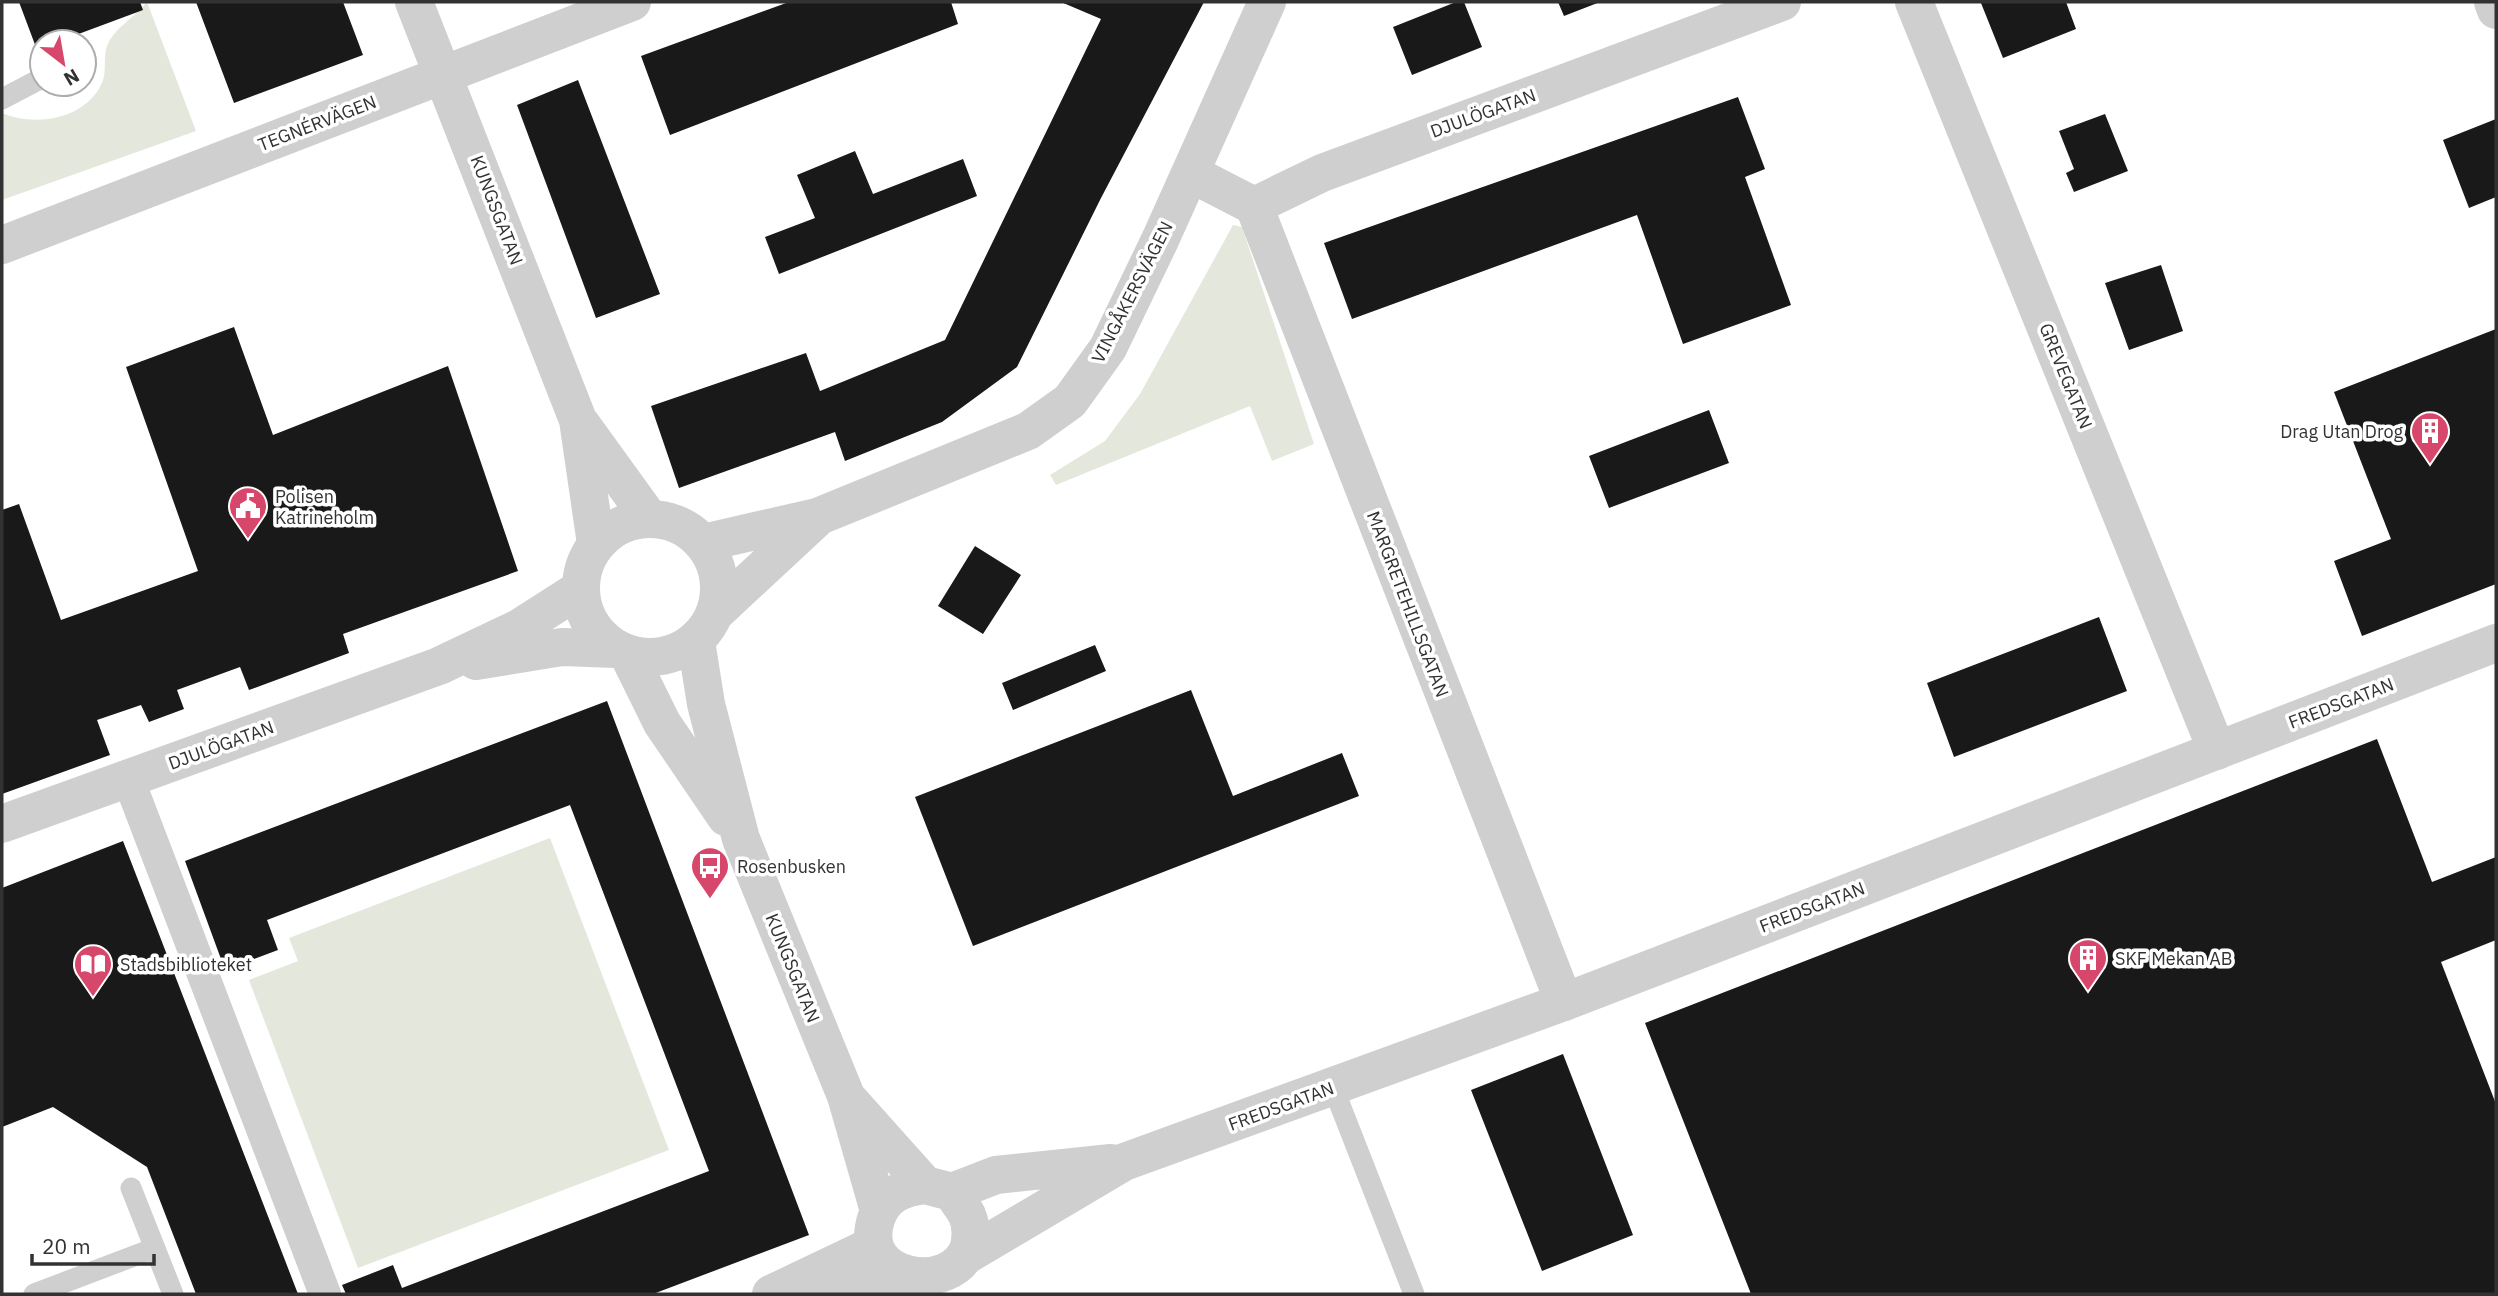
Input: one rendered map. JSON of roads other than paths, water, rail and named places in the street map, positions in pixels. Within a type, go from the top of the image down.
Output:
[{"type":"street","name":"KUNGSGATAN","points":[[414,2],[578,420],[596,544]]},
{"type":"street","name":"TEGNÉRVÄGEN","points":[[2,245],[632,2]]},
{"type":"street","name":"VINGÅKERSVÄGEN","points":[[703,543],[817,517],[1028,430],[1070,401],[1108,348],[1267,2]]},
{"type":"street","name":"DJULÖGATAN","points":[[1254,206],[1322,173],[1782,2]]},
{"type":"street","name":"GREVEGATAN","points":[[1914,2],[2217,751]]},
{"type":"street","points":[[2493,2],[2496,10]]},
{"type":"street","points":[[1190,173],[1254,206]]},
{"type":"street","name":"MARGRETEHILLSGATAN","points":[[1254,206],[1564,1002]]},
{"type":"street","name":"KUNGSGATAN","points":[[578,420],[649,518]]},
{"type":"street","name":"VINGÅKERSVÄGEN","points":[[706,626],[817,517]]},
{"type":"street","points":[[649,518],[673,522],[703,543],[719,576],[706,626],[670,655],[651,658],[622,652],[590,624],[580,589],[584,565],[596,544],[621,525],[649,518]]},
{"type":"street","name":"DJULÖGATAN","points":[[2,824],[439,666],[519,628],[580,589]]},
{"type":"street","name":"KUNGSGATAN","points":[[706,626],[706,704],[741,839],[846,1096],[876,1228]]},
{"type":"street","name":"FREDSGATAN","points":[[939,1189],[996,1175],[1124,1162],[1564,1002],[2496,643]]},
{"type":"street","name":"DJULÖGATAN","points":[[439,666],[562,647],[622,652]]},
{"type":"street","name":"KUNGSGATAN","points":[[622,652],[662,723],[741,839]]},
{"type":"street","points":[[128,778],[325,1294]]},
{"type":"street","name":"KUNGSGATAN","points":[[846,1096],[939,1189]]},
{"type":"street","name":"FREDSGATAN","points":[[961,1273],[1124,1162]]},
{"type":"street","points":[[771,1294],[876,1228],[889,1197],[905,1188],[939,1189],[968,1217],[971,1238],[961,1273],[912,1285],[801,1294]]},
{"type":"street","points":[[876,1228],[886,1268],[912,1285]]},
{"type":"lane","points":[[2,99],[28,85]]},
{"type":"lane","points":[[1333,1087],[1414,1294]]},
{"type":"lane","points":[[131,1188],[173,1294]]},
{"type":"lane","points":[[34,1294],[155,1248]]},
{"type":"place","name":"Drag Utan Drog","points":[[2430,465]]},
{"type":"place","name":"Polisen Katrineholm","points":[[248,540]]},
{"type":"place","name":"Rosenbusken","points":[[710,900]]},
{"type":"place","name":"SKF Mekan AB","points":[[2088,992]]},
{"type":"place","name":"Stadsbiblioteket","points":[[93,998]]}]
